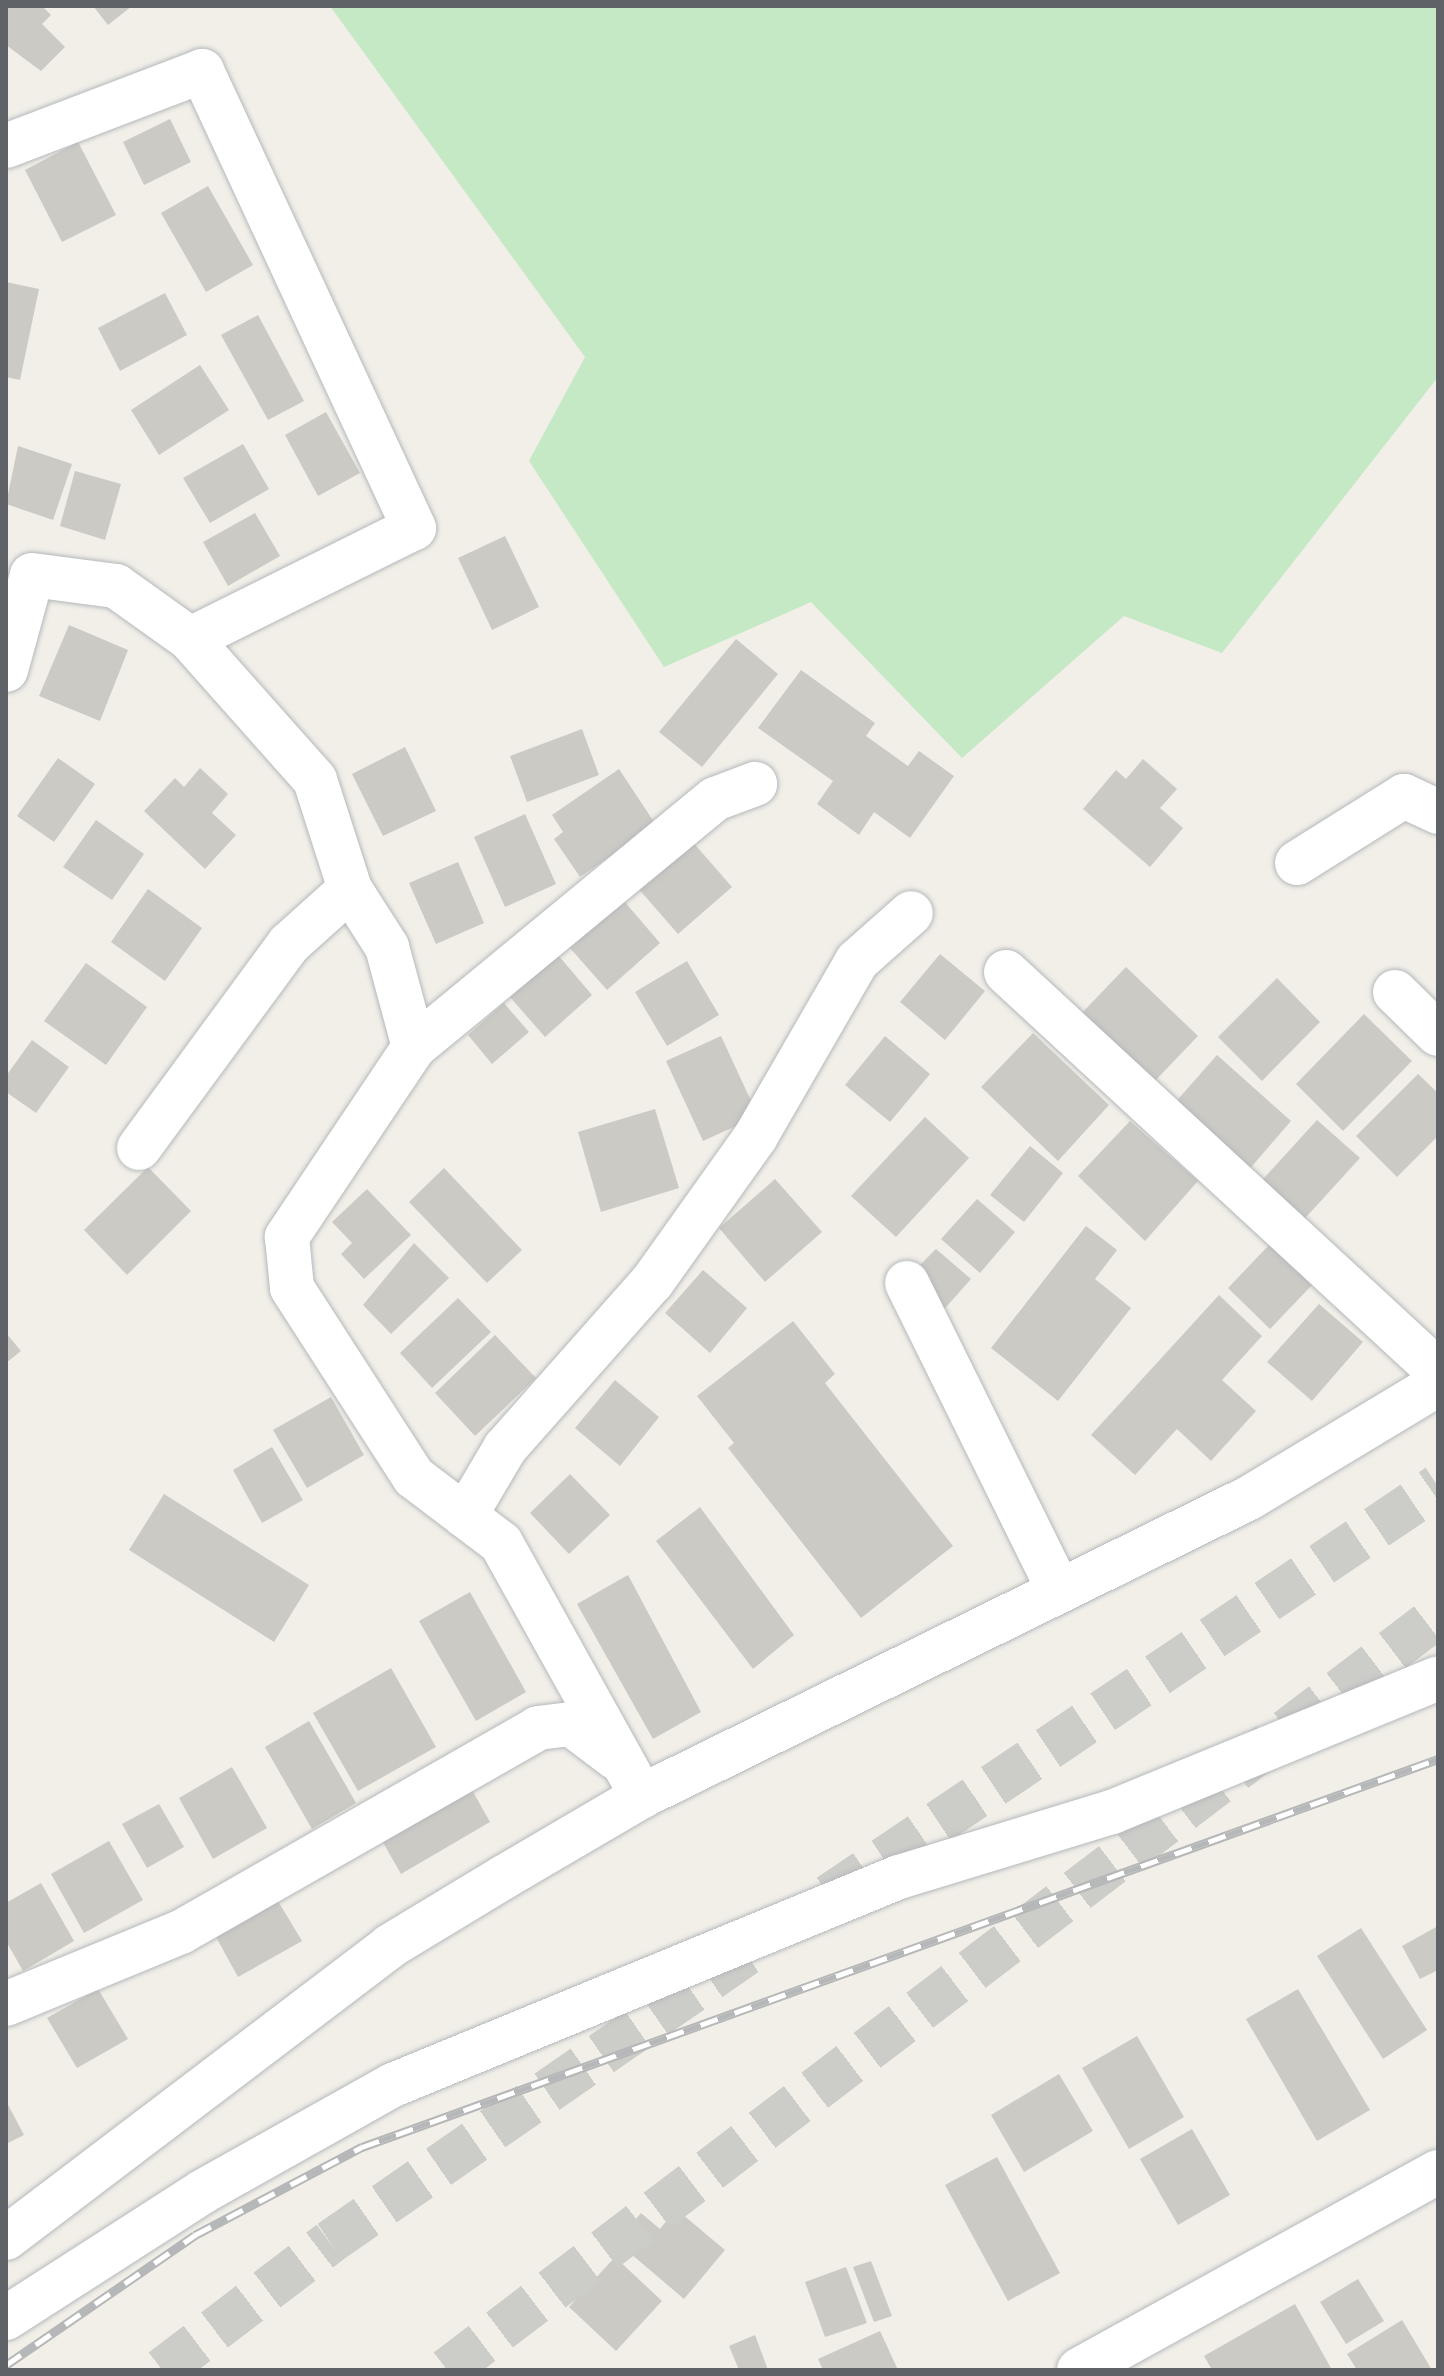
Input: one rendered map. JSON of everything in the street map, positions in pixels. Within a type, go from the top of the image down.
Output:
[{"type":"street","points":[[6,146],[202,71],[414,528],[190,639]]},
{"type":"street","points":[[6,670],[19,574],[116,586],[190,639],[315,780],[350,889],[387,947],[414,1047]]},
{"type":"street","points":[[635,1782],[501,1543],[414,1477],[292,1288],[287,1237],[414,1047],[715,799],[755,784]]},
{"type":"street","points":[[1297,863],[1404,796],[1438,812]]},
{"type":"street","points":[[139,1148],[289,944],[350,889]]},
{"type":"street","points":[[465,1516],[505,1448],[652,1282],[739,1160],[857,961],[911,913]]},
{"type":"street","points":[[1006,972],[1438,1371]]},
{"type":"street","points":[[1395,992],[1438,1034]]},
{"type":"street","points":[[907,1283],[1058,1589]]},
{"type":"street","points":[[6,2238],[390,1946],[635,1782],[1058,1589],[1249,1498],[1438,1384]]},
{"type":"street","points":[[6,2318],[202,2192],[393,2085],[899,1877],[1112,1812],[1438,1678]]},
{"type":"street","points":[[6,2004],[181,1932],[538,1728],[571,1724],[635,1782]]},
{"type":"street","points":[[1079,2370],[1438,2172]]},
{"type":"green space","points":[[330,6],[1438,6],[1438,377],[1222,653],[1124,616],[962,758],[811,602],[664,667],[529,461],[585,357]]},
{"type":"building","points":[[6,6],[42,6],[51,15],[42,24],[65,47],[41,71],[6,45]]},
{"type":"building","points":[[93,6],[132,6],[108,25]]},
{"type":"building","points":[[170,119],[191,162],[144,185],[123,142]]},
{"type":"building","points":[[78,142],[116,215],[62,242],[25,170]]},
{"type":"building","points":[[208,186],[253,265],[206,292],[161,213]]},
{"type":"building","points":[[6,282],[39,289],[20,380],[6,377]]},
{"type":"building","points":[[165,293],[187,335],[120,371],[98,328]]},
{"type":"building","points":[[258,315],[304,401],[268,420],[221,335]]},
{"type":"building","points":[[200,365],[229,410],[159,455],[131,410]]},
{"type":"building","points":[[326,412],[360,473],[318,496],[285,435]]},
{"type":"building","points":[[243,444],[269,489],[210,523],[183,478]]},
{"type":"building","points":[[18,446],[72,464],[53,520],[6,504]]},
{"type":"building","points":[[75,471],[121,484],[105,540],[60,526]]},
{"type":"building","points":[[255,513],[280,556],[228,586],[203,542]]},
{"type":"building","points":[[505,536],[539,607],[492,630],[458,558]]},
{"type":"building","points":[[69,625],[128,650],[100,721],[39,696]]},
{"type":"building","points":[[736,639],[778,674],[702,767],[659,732]]},
{"type":"building","points":[[801,670],[875,723],[866,736],[908,766],[919,751],[954,776],[910,838],[874,812],[859,835],[817,804],[833,781],[758,728]]},
{"type":"building","points":[[582,729],[599,775],[527,802],[510,756]]},
{"type":"building","points":[[405,747],[436,811],[383,836],[352,774]]},
{"type":"building","points":[[58,758],[95,784],[54,842],[17,816]]},
{"type":"building","points":[[1143,759],[1177,789],[1160,808],[1183,828],[1150,867],[1083,809],[1116,770],[1126,779]]},
{"type":"building","points":[[200,768],[228,794],[212,813],[236,835],[205,869],[144,811],[175,778],[184,787]]},
{"type":"building","points":[[619,769],[656,825],[580,877],[554,839],[563,832],[552,815]]},
{"type":"building","points":[[525,814],[556,884],[505,907],[474,837]]},
{"type":"building","points":[[96,820],[144,854],[112,900],[63,867]]},
{"type":"building","points":[[691,840],[732,887],[678,934],[637,887]]},
{"type":"building","points":[[458,862],[484,923],[436,944],[409,883]]},
{"type":"building","points":[[148,889],[202,928],[165,981],[111,942]]},
{"type":"building","points":[[624,901],[660,943],[607,990],[570,948]]},
{"type":"building","points":[[940,954],[985,991],[945,1040],[900,1002]]},
{"type":"building","points":[[558,955],[592,995],[545,1037],[510,997]]},
{"type":"building","points":[[687,961],[719,1015],[667,1046],[635,992]]},
{"type":"building","points":[[86,963],[147,1007],[106,1065],[44,1021]]},
{"type":"building","points":[[1126,967],[1198,1036],[1151,1085],[1079,1016]]},
{"type":"building","points":[[1277,978],[1320,1022],[1262,1081],[1218,1037]]},
{"type":"building","points":[[504,1003],[529,1032],[492,1064],[468,1035]]},
{"type":"building","points":[[1364,1014],[1412,1061],[1343,1131],[1296,1084]]},
{"type":"building","points":[[1033,1033],[1109,1105],[1058,1161],[981,1087]]},
{"type":"building","points":[[721,1036],[758,1116],[703,1141],[666,1061]]},
{"type":"building","points":[[885,1036],[930,1074],[890,1122],[845,1085]]},
{"type":"building","points":[[32,1040],[69,1067],[36,1113],[6,1092],[6,1076]]},
{"type":"building","points":[[1217,1055],[1291,1121],[1246,1173],[1172,1106]]},
{"type":"building","points":[[1418,1074],[1438,1093],[1438,1136],[1397,1177],[1356,1136]]},
{"type":"building","points":[[655,1109],[679,1188],[601,1212],[578,1132]]},
{"type":"building","points":[[925,1117],[969,1158],[896,1237],[851,1196]]},
{"type":"building","points":[[1317,1120],[1360,1158],[1298,1226],[1255,1188]]},
{"type":"building","points":[[1130,1121],[1198,1181],[1145,1241],[1078,1176]]},
{"type":"building","points":[[1030,1146],[1063,1173],[1024,1222],[990,1195]]},
{"type":"building","points":[[148,1167],[191,1211],[127,1275],[84,1230]]},
{"type":"building","points":[[444,1168],[522,1250],[487,1283],[409,1202]]},
{"type":"building","points":[[775,1179],[822,1232],[765,1282],[719,1228]]},
{"type":"building","points":[[367,1189],[411,1235],[364,1279],[341,1254],[352,1243],[332,1222]]},
{"type":"building","points":[[977,1199],[1015,1232],[980,1273],[941,1239]]},
{"type":"building","points":[[1086,1226],[1117,1250],[1095,1279],[1131,1308],[1058,1401],[991,1348]]},
{"type":"building","points":[[414,1243],[449,1278],[391,1334],[363,1305]]},
{"type":"building","points":[[1271,1243],[1313,1284],[1270,1329],[1228,1288]]},
{"type":"building","points":[[936,1249],[971,1279],[939,1315],[912,1273]]},
{"type":"building","points":[[703,1270],[747,1308],[710,1353],[665,1313]]},
{"type":"building","points":[[1219,1295],[1262,1336],[1222,1380],[1256,1411],[1211,1461],[1177,1429],[1135,1475],[1091,1435]]},
{"type":"building","points":[[458,1298],[491,1332],[432,1388],[400,1353]]},
{"type":"building","points":[[1319,1304],[1363,1342],[1312,1401],[1267,1362]]},
{"type":"building","points":[[793,1321],[835,1374],[825,1383],[953,1546],[861,1618],[728,1448],[734,1443],[697,1396]]},
{"type":"building","points":[[6,1333],[21,1351],[6,1363]]},
{"type":"building","points":[[495,1335],[536,1378],[475,1436],[435,1393]]},
{"type":"building","points":[[615,1380],[659,1417],[620,1466],[575,1428]]},
{"type":"building","points":[[331,1397],[364,1455],[307,1488],[273,1430]]},
{"type":"building","points":[[272,1447],[303,1500],[262,1523],[233,1470]]},
{"type":"building","points":[[570,1474],[610,1515],[569,1554],[530,1513]]},
{"type":"building","points":[[164,1494],[309,1585],[274,1642],[129,1550]]},
{"type":"building","points":[[700,1507],[794,1635],[753,1669],[656,1541]]},
{"type":"building","points":[[628,1575],[701,1712],[653,1739],[577,1604]]},
{"type":"building","points":[[470,1592],[526,1692],[476,1721],[419,1621]]},
{"type":"building","points":[[391,1668],[436,1747],[358,1791],[313,1713]]},
{"type":"building","points":[[309,1721],[356,1803],[312,1829],[265,1747]]},
{"type":"building","points":[[232,1767],[267,1828],[213,1859],[179,1798]]},
{"type":"building","points":[[467,1781],[490,1822],[401,1874],[377,1832]]},
{"type":"building","points":[[159,1804],[184,1847],[147,1868],[122,1824]]},
{"type":"building","points":[[109,1841],[143,1900],[84,1933],[51,1874]]},
{"type":"building","points":[[41,1883],[74,1941],[23,1971],[6,1941],[6,1903]]},
{"type":"building","points":[[278,1901],[302,1941],[238,1977],[216,1937]]},
{"type":"building","points":[[1438,1926],[1438,1970],[1420,1979],[1402,1946]]},
{"type":"building","points":[[1361,1928],[1427,2030],[1383,2059],[1317,1956]]},
{"type":"building","points":[[98,1989],[128,2039],[77,2068],[47,2018]]},
{"type":"building","points":[[1298,1989],[1370,2110],[1317,2141],[1246,2019]]},
{"type":"building","points":[[1137,2036],[1184,2117],[1129,2149],[1082,2068]]},
{"type":"building","points":[[1059,2074],[1093,2131],[1024,2172],[991,2115]]},
{"type":"building","points":[[6,2101],[24,2135],[6,2144]]},
{"type":"building","points":[[1192,2129],[1230,2195],[1178,2225],[1140,2159]]},
{"type":"building","points":[[997,2157],[1060,2273],[1008,2301],[945,2185]]},
{"type":"building","points":[[676,2209],[725,2250],[684,2299],[617,2242],[641,2213],[660,2229]]},
{"type":"building","points":[[615,2257],[662,2301],[616,2351],[569,2307]]},
{"type":"building","points":[[871,2261],[892,2316],[874,2322],[853,2267]]},
{"type":"building","points":[[846,2267],[867,2323],[825,2337],[805,2282]]},
{"type":"building","points":[[1358,2279],[1384,2321],[1346,2344],[1320,2302]]},
{"type":"building","points":[[1295,2304],[1332,2370],[1212,2370],[1204,2356]]},
{"type":"building","points":[[1402,2320],[1432,2370],[1357,2370],[1347,2354]]},
{"type":"building","points":[[880,2331],[898,2370],[823,2370],[818,2359]]},
{"type":"building","points":[[755,2335],[768,2370],[739,2370],[729,2346]]},
{"type":"tunnel","points":[[829,1896],[1438,1486]]},
{"type":"tunnel","points":[[447,2370],[1438,1616]]},
{"type":"tunnel","points":[[162,2370],[330,2242],[759,1945]]},
{"type":"railway","points":[[6,2365],[195,2235],[362,2147],[1438,1759]]}]
